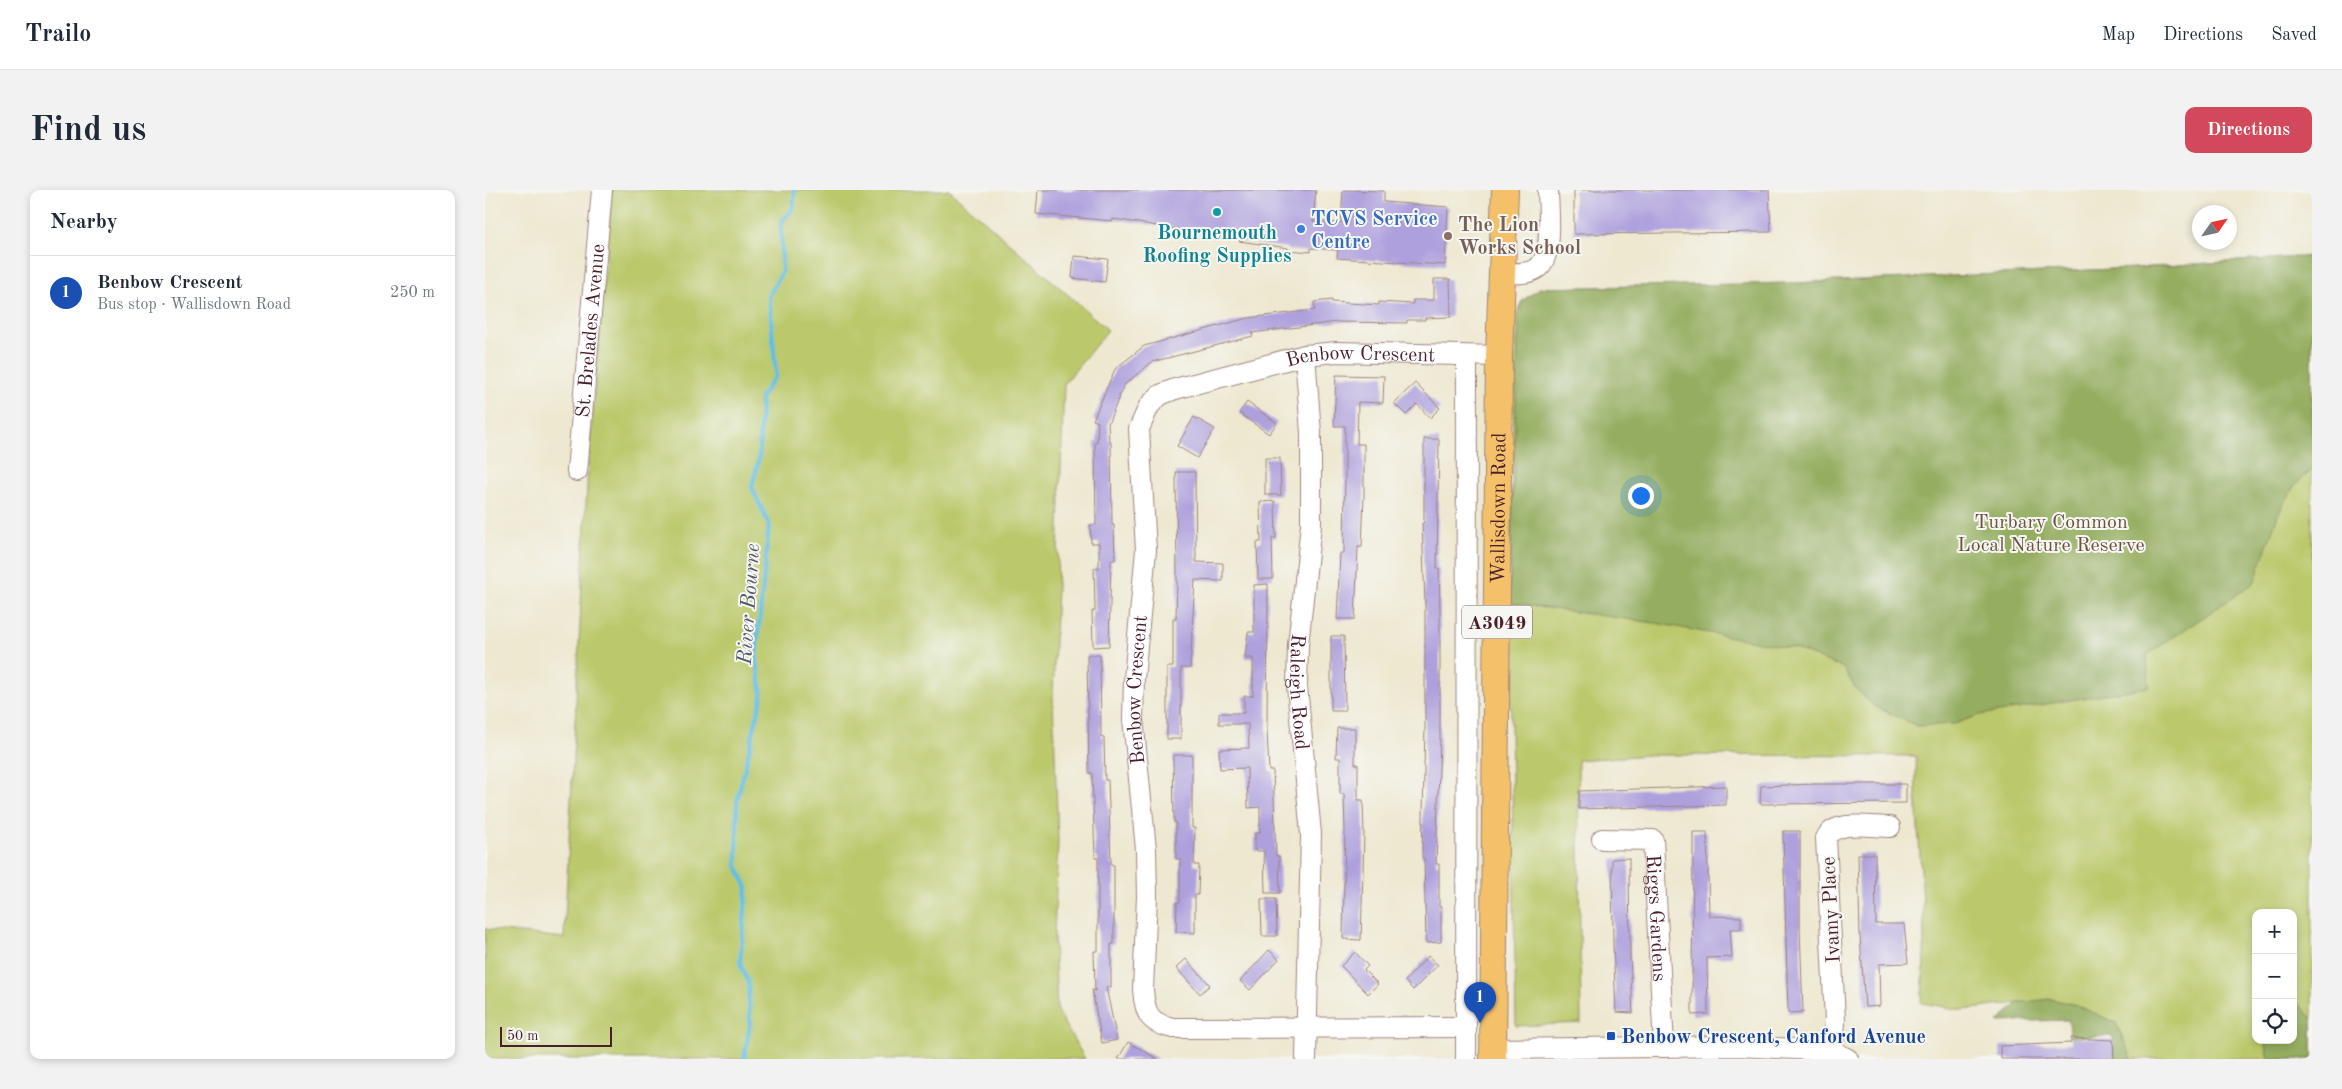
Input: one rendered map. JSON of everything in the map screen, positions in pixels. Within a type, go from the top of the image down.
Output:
[{"type":"main road","name":"Wallisdown Road","points":[[1493,1054],[1499,356],[1505,190]]},
{"type":"street","name":"St. Brelades Avenue","points":[[577,472],[602,190]]},
{"type":"street","points":[[1501,273],[1518,273],[1536,269],[1541,264],[1548,246],[1548,190]]},
{"type":"street","name":"Benbow Crescent","points":[[1466,1027],[1173,1028],[1159,1025],[1149,1016],[1144,1005],[1143,990],[1147,896],[1146,850],[1133,719],[1134,679],[1146,550],[1139,429],[1143,414],[1160,395],[1175,389],[1305,354],[1337,352],[1499,356]]},
{"type":"street","name":"Raleigh Road","points":[[1305,354],[1311,442],[1311,516],[1297,645],[1297,686],[1311,834],[1306,1059]]},
{"type":"street","name":"Wallisdown Road","points":[[1466,1059],[1467,356]]},
{"type":"street","name":"Ivamy Place","points":[[1840,1055],[1835,1021],[1826,838],[1830,832],[1839,826],[1891,828]]},
{"type":"street","name":"Riggs Gardens","points":[[1602,840],[1653,840],[1663,1046]]},
{"type":"street","points":[[1465,952],[1493,953]]},
{"type":"street","points":[[1493,1054],[1640,1053],[1663,1046],[1737,1046],[1840,1055]]},
{"type":"green space","points":[[612,190],[949,190],[1108,330],[1064,384],[1053,698],[1058,841],[1054,937],[1057,1011],[1085,1059],[485,1059],[485,929],[564,938],[588,466]]},
{"type":"green space","name":"Turbary Common Local Nature Reserve","points":[[2312,256],[2312,1059],[2132,1059],[2116,1023],[2076,1005],[2050,999],[1963,1010],[1921,1003],[1924,924],[1916,756],[1649,755],[1578,760],[1581,1023],[1516,1026],[1509,603],[1515,315],[1522,301],[1540,288],[1793,283],[2137,268]]},
{"type":"green space","points":[[2312,256],[2312,469],[2294,486],[2278,515],[2254,583],[2147,655],[2149,687],[1980,715],[1954,724],[1917,726],[1874,706],[1856,689],[1843,668],[1797,649],[1655,623],[1509,603],[1519,313],[1522,301],[1540,288],[1793,283],[2137,268]]},
{"type":"green space","points":[[2050,999],[2076,1005],[2116,1023],[2132,1059],[2114,1059],[2113,1036],[2070,1037],[2069,1020],[1998,1022],[2018,1003]]},
{"type":"green space","points":[[2297,1002],[2312,1019],[2312,1059],[2269,1059],[2266,1044],[2297,1044]]},
{"type":"building","points":[[1038,190],[1316,190],[1313,221],[1341,223],[1343,190],[1384,191],[1384,202],[1448,207],[1445,265],[1337,258],[1338,250],[1311,248],[1311,252],[1288,250],[1288,248],[1239,241],[1240,237],[1113,219],[1113,221],[1036,214]]},
{"type":"building","points":[[1574,190],[1769,190],[1771,232],[1574,234]]},
{"type":"building","points":[[1074,256],[1108,259],[1105,282],[1072,278]]},
{"type":"building","points":[[1434,279],[1450,279],[1451,317],[1407,320],[1407,323],[1337,322],[1252,333],[1253,336],[1152,362],[1124,385],[1108,424],[1109,441],[1111,441],[1112,525],[1114,525],[1115,560],[1111,560],[1109,646],[1093,647],[1092,611],[1095,611],[1094,568],[1099,568],[1099,543],[1091,543],[1090,525],[1096,525],[1095,442],[1097,442],[1098,422],[1093,420],[1115,369],[1144,346],[1248,318],[1315,310],[1314,302],[1332,300],[1332,302],[1379,305],[1379,302],[1413,304],[1413,300],[1434,300]]},
{"type":"building","points":[[1336,375],[1384,376],[1383,403],[1358,402],[1357,444],[1364,444],[1364,496],[1362,547],[1358,547],[1355,619],[1337,619],[1340,553],[1344,553],[1345,426],[1334,426]]},
{"type":"building","points":[[1415,383],[1440,408],[1430,418],[1417,404],[1406,415],[1394,403]]},
{"type":"building","points":[[1247,402],[1277,423],[1269,434],[1239,413]]},
{"type":"building","points":[[1194,417],[1215,429],[1197,458],[1177,446]]},
{"type":"building","points":[[1424,439],[1439,439],[1437,568],[1439,568],[1440,609],[1440,738],[1436,864],[1439,864],[1441,942],[1426,943],[1424,858],[1422,858],[1425,727],[1425,603],[1422,523],[1424,523]]},
{"type":"building","points":[[1265,458],[1280,458],[1281,495],[1265,495]]},
{"type":"building","points":[[1176,472],[1195,472],[1196,562],[1223,563],[1223,581],[1195,580],[1190,668],[1181,668],[1181,739],[1167,739],[1167,667],[1173,667],[1173,618],[1176,618]]},
{"type":"building","points":[[1275,501],[1276,538],[1272,538],[1273,579],[1258,579],[1257,542],[1261,542],[1260,502]]},
{"type":"building","points":[[1268,584],[1267,730],[1269,771],[1273,771],[1276,856],[1279,856],[1280,893],[1265,893],[1264,851],[1255,851],[1255,833],[1260,833],[1260,807],[1248,808],[1247,768],[1220,769],[1219,749],[1249,748],[1248,724],[1219,724],[1219,713],[1244,713],[1244,696],[1253,696],[1253,658],[1245,658],[1248,632],[1254,632],[1254,585]]},
{"type":"building","points":[[1331,636],[1344,636],[1345,711],[1331,711]]},
{"type":"building","points":[[1087,655],[1100,655],[1101,737],[1104,737],[1105,780],[1108,780],[1111,865],[1114,865],[1114,944],[1111,944],[1111,987],[1106,987],[1117,1040],[1102,1043],[1092,990],[1095,991],[1094,951],[1098,951],[1098,858],[1095,858],[1092,773],[1089,773]]},
{"type":"building","points":[[1337,728],[1355,728],[1358,800],[1363,800],[1364,835],[1361,940],[1343,939],[1344,794],[1340,794],[1340,758],[1336,758]]},
{"type":"building","points":[[1173,755],[1192,755],[1192,828],[1195,828],[1194,865],[1199,865],[1198,895],[1195,895],[1195,933],[1176,932],[1177,902],[1180,902],[1180,859],[1176,859]]},
{"type":"building","points":[[1906,784],[1906,803],[1760,804],[1761,786]]},
{"type":"building","points":[[1726,786],[1726,805],[1579,809],[1579,791]]},
{"type":"building","points":[[1783,831],[1800,831],[1800,928],[1803,1012],[1788,1013]]},
{"type":"building","points":[[1693,832],[1707,832],[1709,916],[1741,917],[1741,929],[1730,929],[1732,957],[1707,958],[1708,1014],[1692,1015]]},
{"type":"building","points":[[1858,854],[1875,854],[1876,924],[1904,924],[1908,963],[1879,964],[1880,1006],[1865,1007],[1860,936]]},
{"type":"building","points":[[1629,858],[1630,956],[1633,1013],[1616,1012],[1613,943],[1612,859]]},
{"type":"building","points":[[1261,899],[1276,899],[1277,936],[1262,936]]},
{"type":"building","points":[[1269,950],[1279,959],[1250,990],[1240,981]]},
{"type":"building","points":[[1355,952],[1368,966],[1364,970],[1378,984],[1368,994],[1341,966]]},
{"type":"building","points":[[1428,956],[1438,965],[1413,990],[1405,981]]},
{"type":"building","points":[[1186,959],[1210,985],[1200,994],[1176,968]]},
{"type":"building","points":[[2071,1038],[2113,1040],[2114,1059],[2001,1059],[2000,1046],[2071,1043]]},
{"type":"building","points":[[1128,1042],[1158,1059],[1118,1059]]},
{"type":"waterway","name":"River Bourne","points":[[744,1059],[750,1024],[748,981],[740,964],[747,888],[737,866],[737,801],[762,696],[756,655],[769,525],[752,487],[759,457],[761,397],[776,375],[769,295],[782,272],[781,222],[793,209],[795,190]]},
{"type":"place","name":"Bournemouth Roofing Supplies","points":[[1217,212]]},
{"type":"place","name":"TCVS Service Centre","points":[[1301,229]]},
{"type":"place","name":"The Lion Works School","points":[[1448,236]]},
{"type":"place","name":"Benbow Crescent","points":[[1480,1023]]},
{"type":"place","name":"Benbow Crescent, Canford Avenue","points":[[1611,1036]]}]
